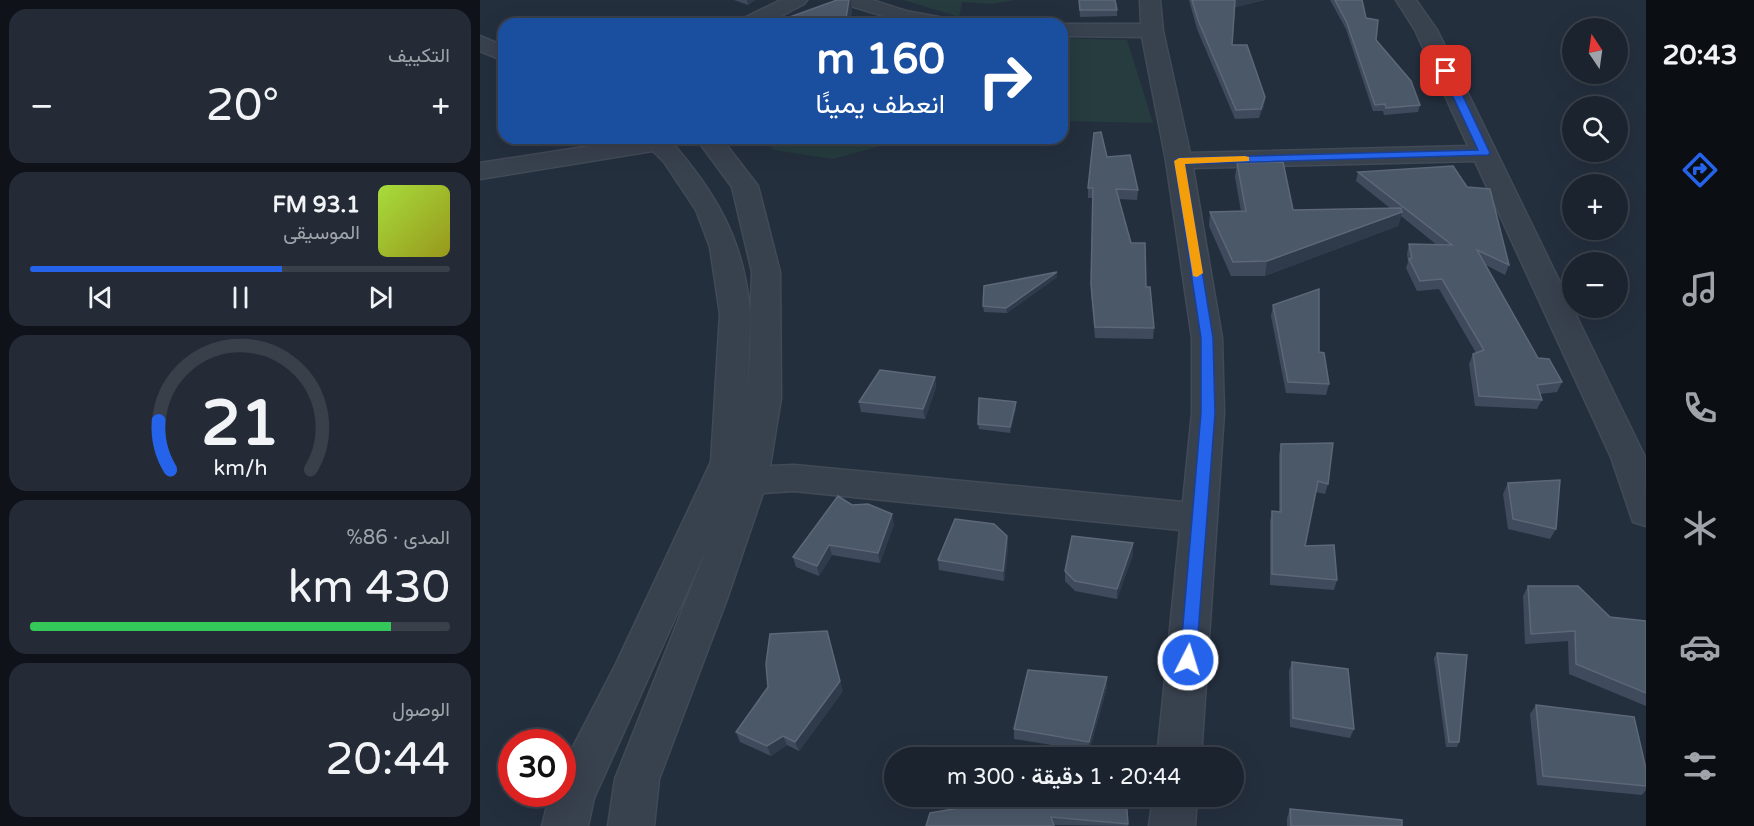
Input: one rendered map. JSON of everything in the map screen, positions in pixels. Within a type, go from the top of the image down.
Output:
[{"type":"street","points":[[762,18],[797,0]]},
{"type":"street","points":[[851,0],[912,18]]},
{"type":"street","points":[[1150,0],[1152,31],[1179,161],[1207,338],[1208,413],[1180,747]]},
{"type":"street","points":[[1406,0],[1426,30],[1637,457],[1646,512]]},
{"type":"street","points":[[1068,30],[1152,31]]},
{"type":"street","points":[[480,43],[498,51]]},
{"type":"street","points":[[480,171],[638,144]]},
{"type":"street","points":[[565,826],[573,795],[728,462],[735,314],[724,247],[709,210],[673,157],[659,144]]},
{"type":"street","points":[[631,826],[637,779],[708,599],[750,482],[765,398],[766,272],[745,186],[713,144]]},
{"type":"street","points":[[1179,161],[1485,153]]},
{"type":"street","points":[[750,482],[794,478],[1200,518]]},
{"type":"street","points":[[1172,826],[1174,807]]},
{"type":"green space","points":[[903,0],[1015,0],[992,4],[962,2],[959,17]]},
{"type":"green space","points":[[1068,38],[1127,40],[1153,123],[1068,121]]},
{"type":"green space","points":[[770,144],[888,144],[833,159],[773,150]]},
{"type":"building","points":[[837,0],[849,0],[846,18],[787,18]]},
{"type":"building","points":[[1079,0],[1115,0],[1117,10],[1080,10]]},
{"type":"building","points":[[1192,0],[1235,0],[1232,45],[1247,45],[1265,97],[1261,109],[1236,110],[1198,20]]},
{"type":"building","points":[[1335,0],[1362,0],[1366,18],[1378,20],[1376,40],[1411,81],[1420,105],[1386,108],[1385,104],[1375,105],[1347,23]]},
{"type":"building","points":[[1101,132],[1107,157],[1130,155],[1138,190],[1116,189],[1131,243],[1145,243],[1146,287],[1150,287],[1154,328],[1095,327],[1091,284],[1093,188],[1088,188],[1094,133]]},
{"type":"building","points":[[1283,162],[1293,210],[1401,208],[1402,212],[1267,261],[1233,262],[1210,212],[1246,211],[1237,163]]},
{"type":"building","points":[[1453,166],[1467,187],[1490,189],[1509,265],[1477,250],[1538,358],[1549,359],[1562,382],[1537,385],[1542,400],[1479,396],[1473,354],[1484,350],[1442,279],[1420,281],[1409,259],[1412,258],[1409,244],[1452,245],[1358,172]]},
{"type":"building","points":[[1057,272],[1006,308],[983,306],[984,286]]},
{"type":"building","points":[[1319,289],[1319,352],[1324,353],[1329,384],[1288,382],[1273,305]]},
{"type":"building","points":[[880,370],[935,377],[923,409],[859,402]]},
{"type":"building","points":[[979,398],[1016,402],[1010,427],[978,424]]},
{"type":"building","points":[[1333,443],[1328,484],[1318,481],[1305,546],[1334,545],[1337,580],[1272,574],[1272,511],[1281,512],[1281,444]]},
{"type":"building","points":[[1560,480],[1556,529],[1513,519],[1508,483]]},
{"type":"building","points":[[838,496],[852,505],[868,504],[892,514],[878,553],[829,545],[817,566],[793,557]]},
{"type":"building","points":[[955,519],[994,524],[1007,536],[1003,571],[938,560]]},
{"type":"building","points":[[1072,536],[1133,543],[1117,589],[1075,581],[1065,571]]},
{"type":"building","points":[[1528,586],[1578,586],[1610,617],[1646,621],[1646,693],[1576,664],[1575,631],[1531,634]]},
{"type":"building","points":[[827,631],[840,681],[795,742],[783,736],[767,746],[736,732],[768,687],[766,664],[770,634]]},
{"type":"building","points":[[1437,653],[1467,655],[1459,742],[1449,742]]},
{"type":"building","points":[[1292,662],[1348,669],[1354,729],[1293,718]]},
{"type":"building","points":[[1028,670],[1107,677],[1089,742],[1014,729]]},
{"type":"building","points":[[1536,705],[1634,717],[1646,769],[1646,786],[1543,776]]},
{"type":"building","points":[[965,807],[1127,807],[1128,824],[1051,817],[1054,826],[926,826],[930,813]]},
{"type":"building","points":[[1290,809],[1402,820],[1402,826],[1291,826]]},
{"type":"slow traffic","points":[[1197,273],[1179,161],[1245,159]]},
{"type":"route","points":[[1188,660],[1208,413],[1207,338],[1179,161],[1485,153],[1446,71]]}]
